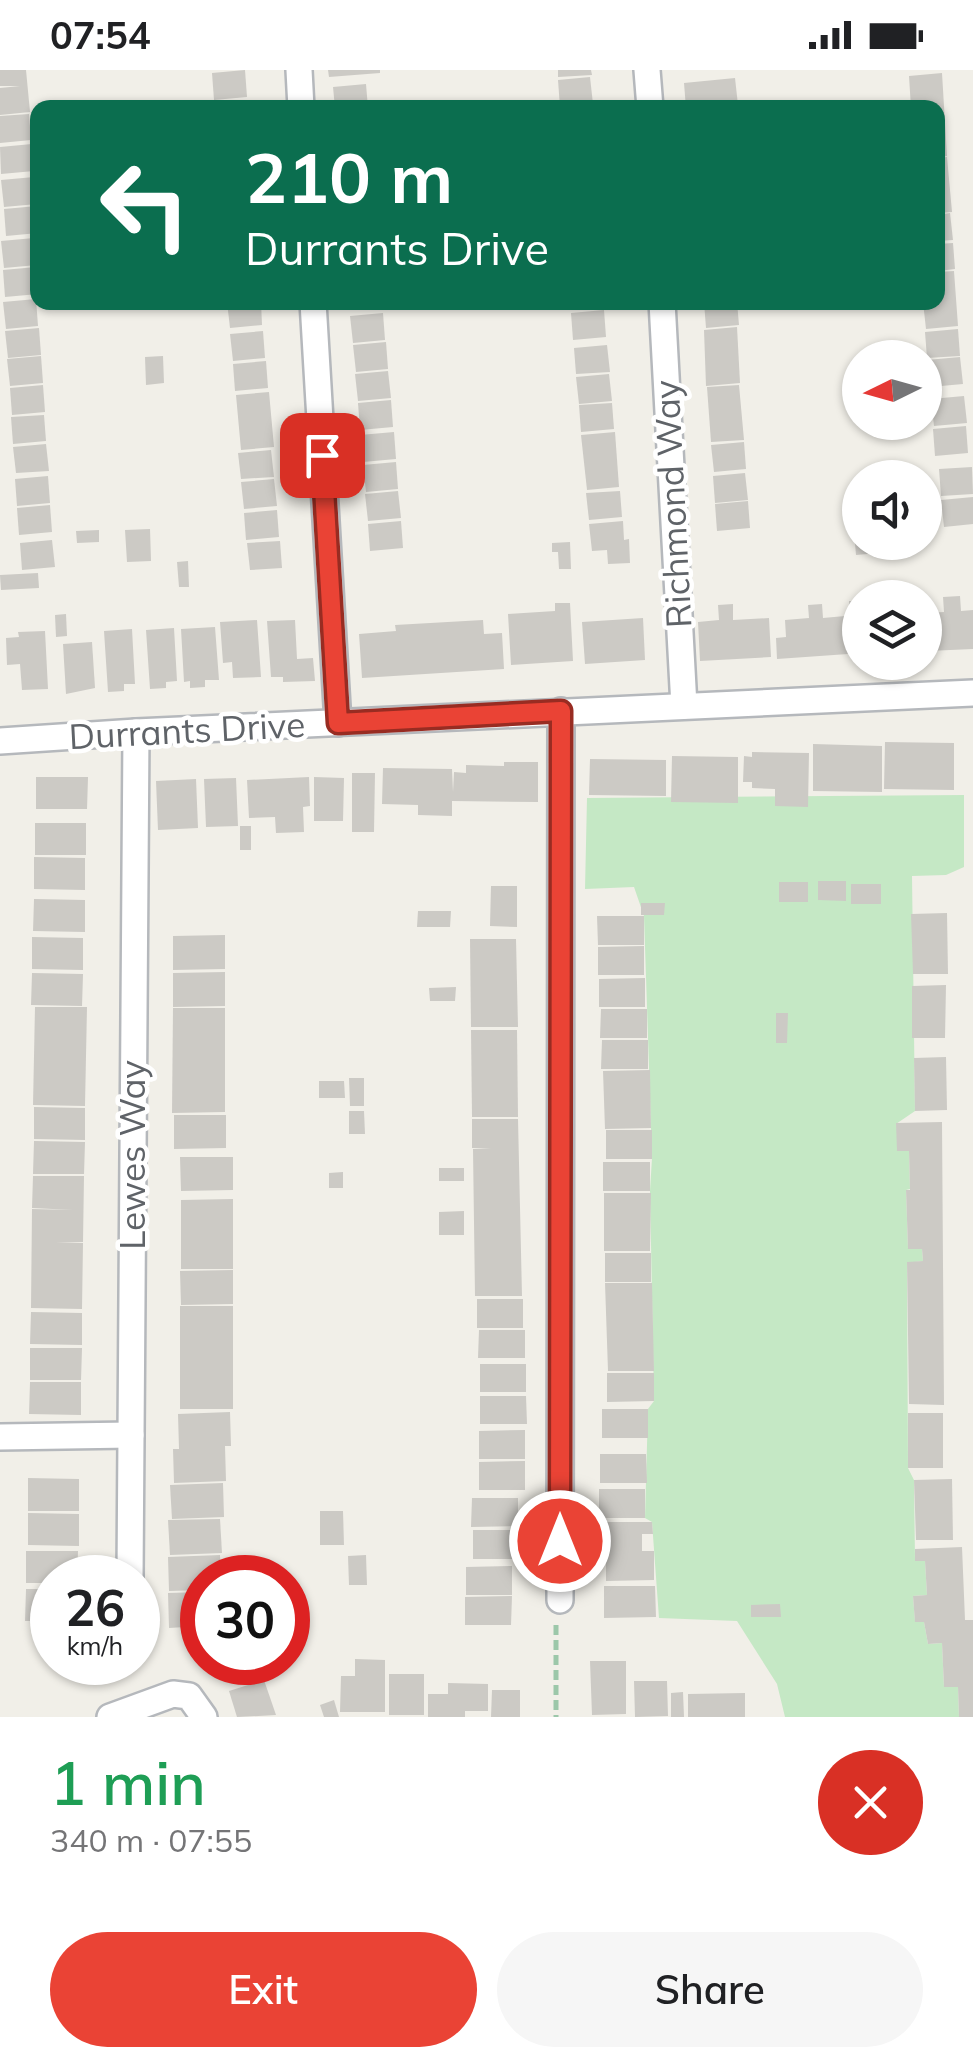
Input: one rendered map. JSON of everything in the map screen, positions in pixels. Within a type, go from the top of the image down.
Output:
[{"type":"street","points":[[299,70],[301,100]]},
{"type":"street","points":[[647,70],[649,100]]},
{"type":"street","points":[[313,310],[338,723]]},
{"type":"street","name":"Richmond Way","points":[[662,310],[684,706]]},
{"type":"street","name":"Durrants Drive","points":[[0,741],[973,694]]},
{"type":"street","points":[[560,1600],[561,711]]},
{"type":"street","name":"Lewes Way","points":[[130,1555],[136,732]]},
{"type":"street","points":[[0,1437],[131,1434]]},
{"type":"street","points":[[110,1717],[174,1694],[189,1696],[204,1717]]},
{"type":"path","points":[[556,1717],[556,1628],[560,1600]]},
{"type":"green space","points":[[964,795],[964,867],[946,875],[912,876],[915,1111],[896,1124],[909,1151],[908,1249],[922,1249],[923,1261],[907,1263],[908,1468],[914,1480],[915,1560],[925,1561],[927,1595],[913,1596],[915,1621],[924,1622],[928,1644],[942,1643],[944,1687],[958,1687],[959,1717],[785,1717],[777,1684],[737,1621],[659,1618],[652,1522],[645,1518],[648,1409],[654,1401],[652,1158],[644,916],[634,887],[585,889],[587,798]]},
{"type":"building","points":[[0,70],[26,70],[30,112],[0,115],[0,88],[20,86],[0,86]]},
{"type":"building","points":[[245,70],[247,97],[214,100],[212,73]]},
{"type":"building","points":[[328,70],[380,70],[380,73],[329,77]]},
{"type":"building","points":[[558,70],[591,70],[592,75],[558,77]]},
{"type":"building","points":[[942,73],[944,100],[910,100],[909,76]]},
{"type":"building","points":[[590,77],[593,100],[559,100],[558,80]]},
{"type":"building","points":[[735,78],[737,100],[685,100],[684,83]]},
{"type":"building","points":[[366,84],[367,100],[334,100],[333,87]]},
{"type":"building","points":[[29,114],[30,140],[0,143],[0,116]]},
{"type":"building","points":[[30,144],[30,171],[1,174],[0,147]]},
{"type":"building","points":[[945,157],[952,212],[945,212]]},
{"type":"building","points":[[30,177],[30,205],[4,207],[1,180]]},
{"type":"building","points":[[30,207],[30,234],[6,236],[4,209]]},
{"type":"building","points":[[950,213],[953,240],[945,241],[945,214]]},
{"type":"building","points":[[30,238],[30,266],[4,268],[1,241]]},
{"type":"building","points":[[953,243],[955,269],[945,270],[945,244]]},
{"type":"building","points":[[30,268],[30,295],[5,297],[3,270]]},
{"type":"building","points":[[954,271],[958,326],[926,329],[924,310],[945,310],[945,272]]},
{"type":"building","points":[[30,300],[30,310],[37,310],[38,326],[6,329],[3,302]]},
{"type":"building","points":[[228,310],[261,310],[262,325],[230,328]]},
{"type":"building","points":[[604,310],[606,337],[573,340],[571,313]]},
{"type":"building","points":[[705,310],[738,310],[739,325],[706,328]]},
{"type":"building","points":[[383,313],[385,340],[353,343],[350,316]]},
{"type":"building","points":[[737,327],[740,383],[706,386],[704,330]]},
{"type":"building","points":[[39,328],[41,355],[8,358],[5,331]]},
{"type":"building","points":[[958,329],[960,356],[942,357],[942,340],[926,340],[925,332]]},
{"type":"building","points":[[263,331],[265,358],[233,361],[230,334]]},
{"type":"building","points":[[386,342],[388,369],[356,372],[353,345]]},
{"type":"building","points":[[607,345],[610,372],[576,374],[574,348]]},
{"type":"building","points":[[41,356],[43,383],[10,386],[7,359]]},
{"type":"building","points":[[163,356],[164,383],[146,385],[145,357]]},
{"type":"building","points":[[960,357],[963,384],[942,386],[942,359]]},
{"type":"building","points":[[266,361],[268,388],[235,391],[233,364]]},
{"type":"building","points":[[388,371],[391,398],[358,401],[355,374]]},
{"type":"building","points":[[609,374],[612,401],[579,404],[576,377]]},
{"type":"building","points":[[43,385],[45,412],[12,415],[10,388]]},
{"type":"building","points":[[739,385],[744,440],[711,442],[707,387]]},
{"type":"building","points":[[269,392],[274,447],[241,450],[236,395]]},
{"type":"building","points":[[964,396],[967,423],[942,425],[942,398]]},
{"type":"building","points":[[391,400],[393,427],[360,430],[358,403]]},
{"type":"building","points":[[612,403],[614,429],[581,432],[579,405]]},
{"type":"building","points":[[44,415],[46,441],[13,444],[11,417]]},
{"type":"building","points":[[966,426],[968,453],[935,456],[934,440],[942,440],[942,428]]},
{"type":"building","points":[[394,432],[396,459],[363,462],[360,435]]},
{"type":"building","points":[[615,432],[619,487],[587,490],[581,435]]},
{"type":"building","points":[[744,442],[746,469],[714,472],[711,445]]},
{"type":"building","points":[[46,444],[49,471],[16,473],[13,447]]},
{"type":"building","points":[[271,450],[274,477],[241,479],[238,453]]},
{"type":"building","points":[[396,462],[398,489],[366,492],[363,465]]},
{"type":"building","points":[[972,467],[973,494],[942,496],[942,469]]},
{"type":"building","points":[[745,473],[748,500],[715,503],[713,476]]},
{"type":"building","points":[[48,476],[50,503],[17,506],[15,479]]},
{"type":"building","points":[[274,479],[277,506],[244,509],[241,482]]},
{"type":"building","points":[[398,491],[401,518],[368,521],[365,494]]},
{"type":"building","points":[[620,491],[622,517],[589,520],[586,493]]},
{"type":"building","points":[[973,497],[973,524],[944,527],[942,500]]},
{"type":"building","points":[[748,501],[750,528],[717,531],[715,504]]},
{"type":"building","points":[[50,505],[52,532],[19,535],[17,508]]},
{"type":"building","points":[[277,510],[279,537],[246,540],[244,513]]},
{"type":"building","points":[[401,521],[403,548],[370,551],[368,524]]},
{"type":"building","points":[[623,521],[630,563],[608,564],[607,550],[592,551],[589,524]]},
{"type":"building","points":[[150,529],[151,561],[127,562],[125,530]]},
{"type":"building","points":[[99,530],[99,542],[77,543],[76,531]]},
{"type":"building","points":[[52,540],[55,567],[22,570],[20,543]]},
{"type":"building","points":[[280,541],[282,568],[250,570],[247,543]]},
{"type":"building","points":[[570,542],[571,569],[559,569],[558,552],[552,552],[552,543]]},
{"type":"building","points":[[188,561],[189,587],[179,587],[177,562]]},
{"type":"building","points":[[38,573],[39,588],[1,590],[0,575]]},
{"type":"building","points":[[960,596],[961,611],[973,610],[973,649],[942,650],[943,597]]},
{"type":"building","points":[[555,603],[570,603],[573,661],[511,665],[508,614],[555,611]]},
{"type":"building","points":[[733,604],[733,620],[769,618],[771,657],[700,661],[698,622],[719,620],[718,605]]},
{"type":"building","points":[[822,604],[823,618],[842,616],[842,654],[777,659],[776,638],[786,637],[785,620],[809,618],[808,605]]},
{"type":"building","points":[[66,614],[67,636],[56,637],[55,615]]},
{"type":"building","points":[[643,618],[645,660],[585,664],[582,622]]},
{"type":"building","points":[[257,620],[261,677],[233,678],[232,662],[223,663],[220,622]]},
{"type":"building","points":[[295,620],[297,659],[313,658],[315,681],[283,682],[283,677],[271,677],[267,621]]},
{"type":"building","points":[[483,620],[484,634],[502,633],[504,669],[362,678],[359,634],[396,631],[395,625]]},
{"type":"building","points":[[215,627],[219,680],[205,680],[205,687],[190,688],[190,681],[184,682],[181,629]]},
{"type":"building","points":[[174,628],[177,681],[166,682],[166,688],[150,689],[146,630]]},
{"type":"building","points":[[132,629],[135,684],[124,684],[124,691],[108,692],[104,631]]},
{"type":"building","points":[[45,631],[48,689],[22,690],[20,664],[7,665],[6,638],[19,637],[18,632]]},
{"type":"building","points":[[92,642],[95,688],[66,694],[63,644]]},
{"type":"building","points":[[885,742],[954,743],[954,790],[884,789]]},
{"type":"building","points":[[813,744],[882,746],[882,792],[813,791]]},
{"type":"building","points":[[752,752],[809,753],[808,807],[775,806],[775,789],[752,788],[752,782],[743,782],[744,756],[752,757]]},
{"type":"building","points":[[672,756],[738,757],[738,803],[671,802]]},
{"type":"building","points":[[590,759],[666,760],[666,796],[589,795]]},
{"type":"building","points":[[504,762],[538,762],[538,802],[452,801],[452,816],[418,815],[418,805],[382,804],[383,768],[452,769],[453,792],[454,772],[466,773],[466,765],[504,766]]},
{"type":"building","points":[[352,773],[375,773],[374,832],[352,832]]},
{"type":"building","points":[[36,777],[88,777],[87,809],[36,809]]},
{"type":"building","points":[[309,777],[310,806],[303,807],[304,832],[276,833],[275,817],[249,818],[247,780]]},
{"type":"building","points":[[314,777],[344,778],[343,821],[314,821]]},
{"type":"building","points":[[236,778],[238,826],[206,827],[204,779]]},
{"type":"building","points":[[196,779],[198,828],[158,830],[156,781]]},
{"type":"building","points":[[35,823],[86,823],[86,855],[35,855]]},
{"type":"building","points":[[240,826],[251,826],[251,850],[240,850]]},
{"type":"building","points":[[34,857],[85,858],[85,890],[34,889]]},
{"type":"building","points":[[818,881],[846,881],[846,901],[818,900]]},
{"type":"building","points":[[779,882],[808,882],[808,902],[779,902]]},
{"type":"building","points":[[851,884],[881,884],[881,904],[851,904]]},
{"type":"building","points":[[491,886],[517,886],[517,927],[490,926]]},
{"type":"building","points":[[34,899],[85,900],[85,932],[33,931]]},
{"type":"building","points":[[641,903],[665,903],[664,915],[641,915]]},
{"type":"building","points":[[418,911],[451,911],[450,927],[417,927]]},
{"type":"building","points":[[947,913],[948,974],[913,974],[911,914]]},
{"type":"building","points":[[597,916],[644,916],[644,945],[598,945]]},
{"type":"building","points":[[225,935],[225,969],[173,970],[173,936]]},
{"type":"building","points":[[32,937],[83,938],[83,970],[32,969]]},
{"type":"building","points":[[470,939],[516,939],[518,1027],[471,1027]]},
{"type":"building","points":[[644,946],[644,975],[598,975],[598,947]]},
{"type":"building","points":[[225,972],[225,1006],[173,1007],[173,973]]},
{"type":"building","points":[[32,973],[83,974],[82,1006],[31,1005]]},
{"type":"building","points":[[645,978],[645,1007],[599,1007],[599,979]]},
{"type":"building","points":[[946,985],[945,1038],[912,1038],[912,986]]},
{"type":"building","points":[[456,987],[455,1001],[430,1001],[429,988]]},
{"type":"building","points":[[35,1007],[87,1007],[85,1106],[33,1105]]},
{"type":"building","points":[[173,1008],[225,1008],[225,1112],[172,1113]]},
{"type":"building","points":[[601,1009],[647,1009],[647,1038],[600,1038]]},
{"type":"building","points":[[776,1013],[788,1013],[787,1043],[776,1043]]},
{"type":"building","points":[[471,1030],[517,1030],[518,1117],[472,1117]]},
{"type":"building","points":[[602,1040],[648,1040],[648,1069],[601,1069]]},
{"type":"building","points":[[946,1057],[947,1110],[915,1111],[914,1058]]},
{"type":"building","points":[[650,1070],[651,1128],[605,1129],[603,1071]]},
{"type":"building","points":[[349,1078],[364,1078],[364,1106],[350,1106]]},
{"type":"building","points":[[319,1081],[344,1081],[345,1098],[319,1098]]},
{"type":"building","points":[[34,1107],[85,1108],[85,1140],[34,1139]]},
{"type":"building","points":[[349,1111],[364,1111],[365,1134],[349,1134]]},
{"type":"building","points":[[174,1115],[226,1115],[226,1148],[174,1149]]},
{"type":"building","points":[[472,1119],[518,1119],[522,1296],[475,1296],[473,1149],[491,1148],[472,1148]]},
{"type":"building","points":[[942,1122],[944,1405],[909,1404],[907,1262],[923,1261],[922,1249],[908,1249],[909,1151],[897,1151],[896,1123]]},
{"type":"building","points":[[606,1130],[652,1130],[652,1159],[606,1159]]},
{"type":"building","points":[[34,1141],[85,1142],[84,1174],[33,1174]]},
{"type":"building","points":[[180,1157],[233,1157],[233,1190],[181,1191]]},
{"type":"building","points":[[603,1162],[650,1162],[650,1191],[603,1191]]},
{"type":"building","points":[[439,1168],[464,1168],[464,1181],[439,1181]]},
{"type":"building","points":[[343,1172],[343,1188],[329,1188],[329,1173]]},
{"type":"building","points":[[33,1176],[84,1176],[83,1242],[56,1242],[83,1243],[82,1309],[31,1308],[32,1209],[73,1210],[32,1208]]},
{"type":"building","points":[[604,1193],[651,1193],[650,1251],[604,1251]]},
{"type":"building","points":[[233,1199],[233,1269],[181,1269],[181,1200]]},
{"type":"building","points":[[464,1211],[464,1235],[439,1235],[439,1212]]},
{"type":"building","points":[[605,1253],[651,1253],[651,1282],[605,1282]]},
{"type":"building","points":[[233,1270],[233,1304],[181,1305],[180,1271]]},
{"type":"building","points":[[605,1283],[652,1283],[654,1371],[608,1371]]},
{"type":"building","points":[[477,1299],[523,1299],[523,1328],[477,1328]]},
{"type":"building","points":[[180,1306],[233,1306],[233,1409],[180,1409]]},
{"type":"building","points":[[31,1312],[82,1313],[82,1345],[30,1344]]},
{"type":"building","points":[[479,1330],[525,1330],[525,1358],[478,1358]]},
{"type":"building","points":[[30,1348],[82,1348],[81,1380],[30,1380]]},
{"type":"building","points":[[480,1364],[526,1364],[526,1392],[480,1392]]},
{"type":"building","points":[[607,1373],[654,1373],[654,1401],[607,1402]]},
{"type":"building","points":[[30,1382],[81,1382],[81,1415],[29,1414]]},
{"type":"building","points":[[480,1396],[526,1396],[527,1424],[480,1424]]},
{"type":"building","points":[[602,1409],[648,1409],[648,1438],[602,1438]]},
{"type":"building","points":[[230,1412],[231,1446],[225,1446],[226,1481],[174,1483],[173,1449],[179,1449],[178,1414]]},
{"type":"building","points":[[908,1413],[943,1413],[943,1468],[908,1468]]},
{"type":"building","points":[[525,1430],[525,1459],[479,1459],[479,1431]]},
{"type":"building","points":[[600,1454],[646,1454],[647,1483],[600,1483]]},
{"type":"building","points":[[525,1461],[525,1490],[479,1490],[479,1462]]},
{"type":"building","points":[[28,1478],[79,1479],[79,1511],[28,1511]]},
{"type":"building","points":[[952,1479],[953,1540],[916,1540],[914,1480]]},
{"type":"building","points":[[223,1483],[224,1517],[172,1519],[170,1485]]},
{"type":"building","points":[[599,1489],[645,1489],[645,1518],[599,1518]]},
{"type":"building","points":[[472,1498],[518,1498],[518,1526],[471,1527]]},
{"type":"building","points":[[320,1511],[343,1511],[344,1545],[320,1545]]},
{"type":"building","points":[[28,1513],[79,1514],[79,1546],[28,1545]]},
{"type":"building","points":[[220,1519],[222,1553],[170,1555],[168,1520]]},
{"type":"building","points":[[606,1522],[652,1522],[653,1534],[642,1534],[642,1551],[654,1551],[654,1580],[606,1581]]},
{"type":"building","points":[[473,1530],[519,1530],[519,1559],[473,1559]]},
{"type":"building","points":[[962,1547],[965,1620],[973,1620],[973,1717],[959,1717],[958,1687],[944,1687],[942,1643],[928,1644],[924,1622],[915,1622],[913,1596],[927,1595],[925,1561],[915,1561],[915,1549]]},
{"type":"building","points":[[26,1551],[78,1551],[78,1555],[30,1555],[30,1583],[26,1583]]},
{"type":"building","points":[[366,1555],[367,1585],[349,1585],[348,1556]]},
{"type":"building","points":[[168,1557],[180,1557],[180,1591],[169,1591]]},
{"type":"building","points":[[512,1566],[512,1595],[466,1595],[466,1567]]},
{"type":"building","points":[[604,1586],[655,1586],[656,1617],[604,1618]]},
{"type":"building","points":[[26,1589],[30,1589],[30,1621],[25,1621]]},
{"type":"building","points":[[168,1593],[180,1593],[180,1627],[169,1628]]},
{"type":"building","points":[[512,1596],[511,1625],[465,1625],[465,1597]]},
{"type":"building","points":[[780,1604],[781,1617],[751,1617],[751,1605]]},
{"type":"building","points":[[355,1659],[385,1660],[385,1712],[340,1712],[341,1676],[355,1676]]},
{"type":"building","points":[[590,1661],[626,1661],[626,1714],[592,1715]]},
{"type":"building","points":[[389,1674],[424,1674],[424,1715],[389,1715]]},
{"type":"building","points":[[634,1681],[667,1681],[668,1716],[635,1717]]},
{"type":"building","points":[[448,1683],[488,1684],[488,1711],[465,1711],[465,1717],[428,1717],[428,1694],[448,1694]]},
{"type":"building","points":[[266,1685],[276,1715],[237,1717],[229,1691]]},
{"type":"building","points":[[492,1690],[520,1690],[520,1717],[491,1717]]},
{"type":"building","points":[[683,1692],[684,1717],[671,1717],[671,1693]]},
{"type":"building","points":[[745,1693],[745,1717],[688,1717],[688,1694]]},
{"type":"building","points":[[334,1700],[339,1717],[324,1717],[320,1705]]},
{"type":"route","points":[[322,455],[338,723],[561,711],[560,1541]]}]
